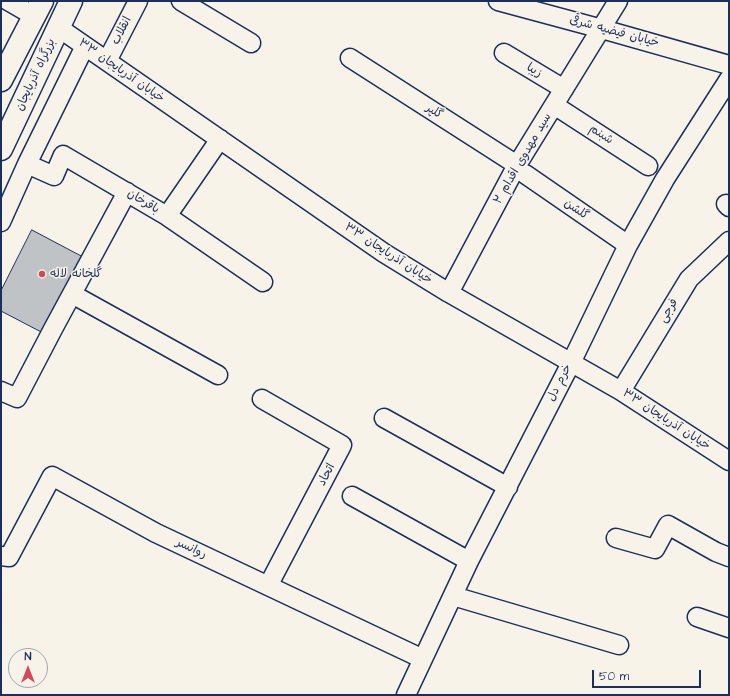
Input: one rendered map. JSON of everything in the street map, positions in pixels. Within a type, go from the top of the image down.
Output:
[{"type":"highway","name":"بزرگراه آذربایجان","points":[[1,149],[71,1]]},
{"type":"highway","points":[[4,68],[38,8]]},
{"type":"street","points":[[8,1],[38,8]]},
{"type":"street","name":"انقلاب","points":[[107,61],[138,1]]},
{"type":"street","points":[[181,1],[251,43]]},
{"type":"street","name":"خیابان فیضیه شرقی","points":[[498,1],[602,28],[729,65]]},
{"type":"street","name":"سید مهدوی اقدام ۲","points":[[448,293],[521,170],[554,105],[618,1]]},
{"type":"street","name":"خیابان آذربایجان ۳۳","points":[[59,28],[384,253],[448,293],[621,391],[729,461]]},
{"type":"street","points":[[1,222],[27,164],[85,46]]},
{"type":"street","name":"زیبا","points":[[504,53],[564,89]]},
{"type":"street","name":"گلپر","points":[[350,58],[521,170]]},
{"type":"street","name":"خرم دل","points":[[406,695],[470,561],[571,362],[628,245],[665,179],[729,79]]},
{"type":"street","name":"شبنم","points":[[554,105],[648,166]]},
{"type":"street","points":[[167,216],[220,139]]},
{"type":"street","name":"باقرخان","points":[[27,164],[54,176],[63,155],[167,216],[263,282]]},
{"type":"street","name":"گلشن","points":[[521,170],[628,245]]},
{"type":"street","points":[[1,392],[17,398],[127,192]]},
{"type":"street","name":"فرجی","points":[[621,391],[689,278],[729,241]]},
{"type":"street","points":[[72,294],[218,375]]},
{"type":"street","name":"اتحاد","points":[[262,399],[342,445],[268,586]]},
{"type":"street","points":[[384,418],[508,486]]},
{"type":"street","name":"روانسر","points":[[1,556],[9,557],[52,476],[156,533],[423,659]]},
{"type":"street","points":[[352,496],[470,561]]},
{"type":"street","points":[[616,538],[655,549],[668,525],[716,552],[729,557]]},
{"type":"street","points":[[453,596],[619,645]]},
{"type":"street","points":[[697,617],[729,628]]},
{"type":"building","name":"گلخانه لاله","points":[[32,230],[83,257],[45,334],[1,311],[1,291]]},
{"type":"place","name":"گلخانه لاله","points":[[42,274]]}]
